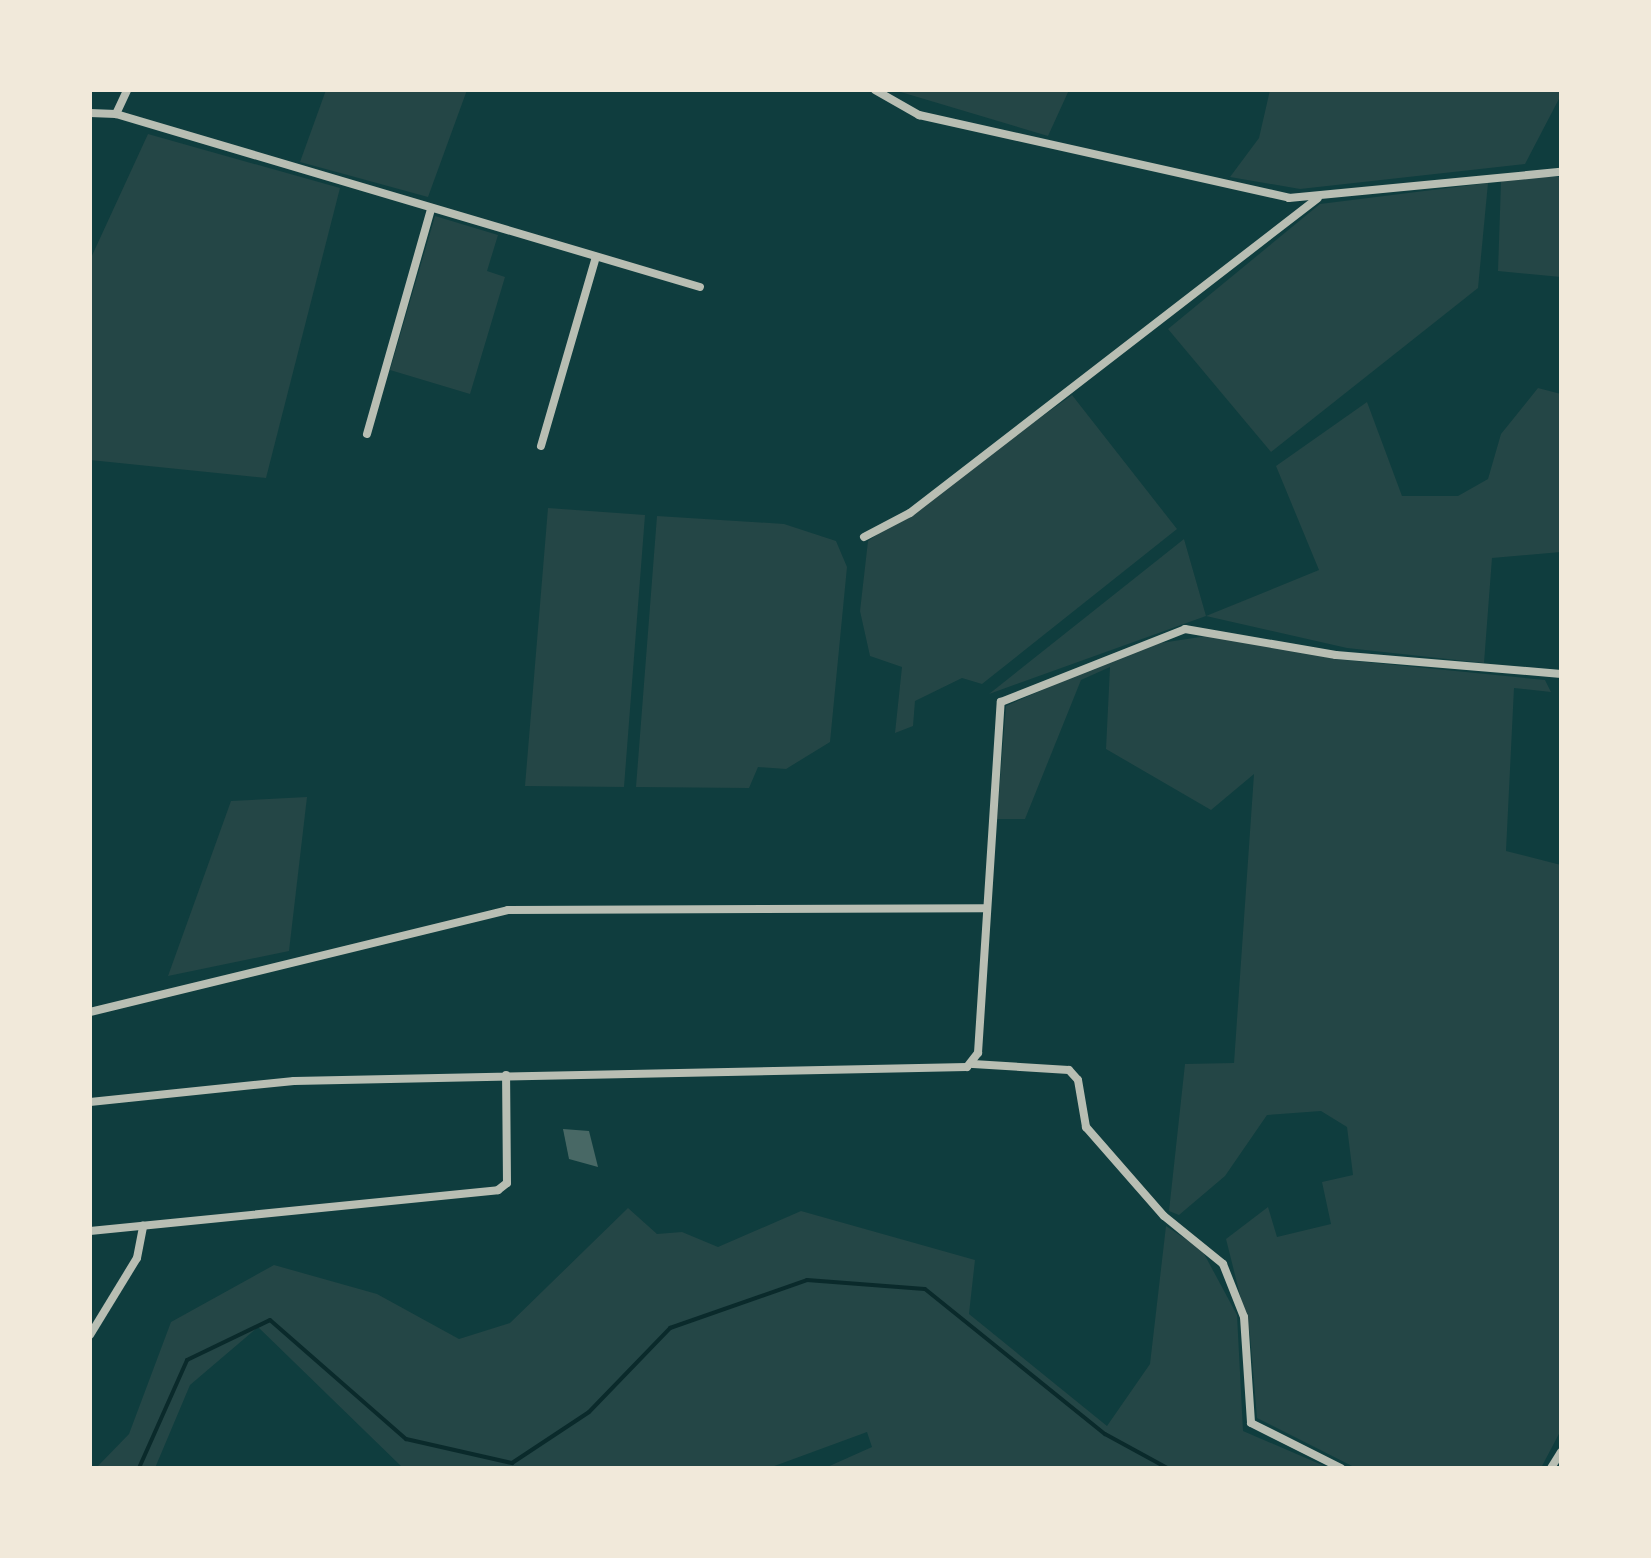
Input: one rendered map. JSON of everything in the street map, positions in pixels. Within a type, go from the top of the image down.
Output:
[{"type":"street","points":[[116,114],[127,90]]},
{"type":"street","points":[[875,90],[919,115],[1264,194],[1318,198],[1561,172]]},
{"type":"street","points":[[90,113],[116,114],[700,287]]},
{"type":"street","points":[[864,537],[910,513],[1318,198]]},
{"type":"street","points":[[367,434],[431,210]]},
{"type":"street","points":[[541,446],[596,257]]},
{"type":"street","points":[[970,1065],[1001,702],[1185,629],[1336,654],[1561,674]]},
{"type":"street","points":[[90,1012],[508,910],[985,908]]},
{"type":"street","points":[[90,1102],[294,1081],[970,1065],[1070,1070],[1086,1127],[1164,1216],[1223,1264],[1244,1317],[1251,1423],[1341,1468]]},
{"type":"street","points":[[90,1231],[498,1190],[507,1183],[506,1076]]},
{"type":"street","points":[[90,1335],[137,1258],[143,1226]]},
{"type":"street","points":[[1551,1468],[1561,1452]]},
{"type":"shaded area","points":[[326,90],[467,90],[428,197],[300,162]]},
{"type":"shaded area","points":[[894,90],[1069,90],[1048,136]]},
{"type":"shaded area","points":[[1270,90],[1561,90],[1561,95],[1525,164],[1300,189],[1230,177],[1259,138]]},
{"type":"shaded area","points":[[148,134],[340,188],[266,478],[90,460],[90,260]]},
{"type":"shaded area","points":[[1511,177],[1561,177],[1561,277],[1498,271],[1501,182]]},
{"type":"shaded area","points":[[1488,183],[1478,288],[1271,452],[1168,329],[1320,204]]},
{"type":"shaded area","points":[[435,216],[498,235],[487,271],[505,277],[470,394],[390,370]]},
{"type":"shaded area","points":[[1538,388],[1561,394],[1561,552],[1492,558],[1484,663],[1347,648],[1206,616],[1319,570],[1276,466],[1367,402],[1402,496],[1458,496],[1488,479],[1501,434]]},
{"type":"shaded area","points":[[1072,395],[1177,529],[982,684],[962,678],[915,701],[913,726],[895,733],[902,667],[870,656],[860,611],[868,541]]},
{"type":"shaded area","points":[[548,508],[645,515],[624,787],[525,786]]},
{"type":"shaded area","points":[[657,516],[784,524],[836,541],[847,567],[830,742],[786,769],[758,767],[749,788],[636,787]]},
{"type":"shaded area","points":[[1184,539],[1206,616],[989,694]]},
{"type":"shaded area","points":[[1220,634],[1335,659],[1545,680],[1551,692],[1514,688],[1506,851],[1561,865],[1561,1430],[1541,1468],[1356,1468],[1257,1418],[1250,1335],[1226,1239],[1268,1207],[1277,1237],[1331,1224],[1322,1182],[1353,1175],[1347,1127],[1321,1111],[1267,1115],[1225,1176],[1179,1215],[1169,1211],[1185,1064],[1234,1063],[1254,774],[1211,810],[1106,749],[1110,667],[1081,680],[1025,819],[997,819],[1006,706],[1141,646]]},
{"type":"shaded area","points":[[307,797],[289,951],[168,976],[231,801]]},
{"type":"shaded area","points":[[628,1208],[657,1234],[682,1232],[718,1247],[801,1211],[975,1260],[969,1314],[1107,1426],[1150,1364],[1166,1226],[1202,1250],[1237,1315],[1243,1431],[1329,1468],[825,1468],[872,1447],[867,1432],[769,1468],[403,1468],[258,1327],[190,1385],[155,1468],[96,1468],[129,1434],[171,1322],[274,1265],[377,1294],[459,1339],[510,1323]]},
{"type":"building","points":[[563,1129],[589,1131],[598,1167],[569,1159]]},
{"type":"waterway","points":[[139,1468],[187,1360],[270,1320],[406,1439],[512,1463],[589,1412],[670,1328],[807,1280],[925,1289],[1105,1434],[1167,1468]]}]
